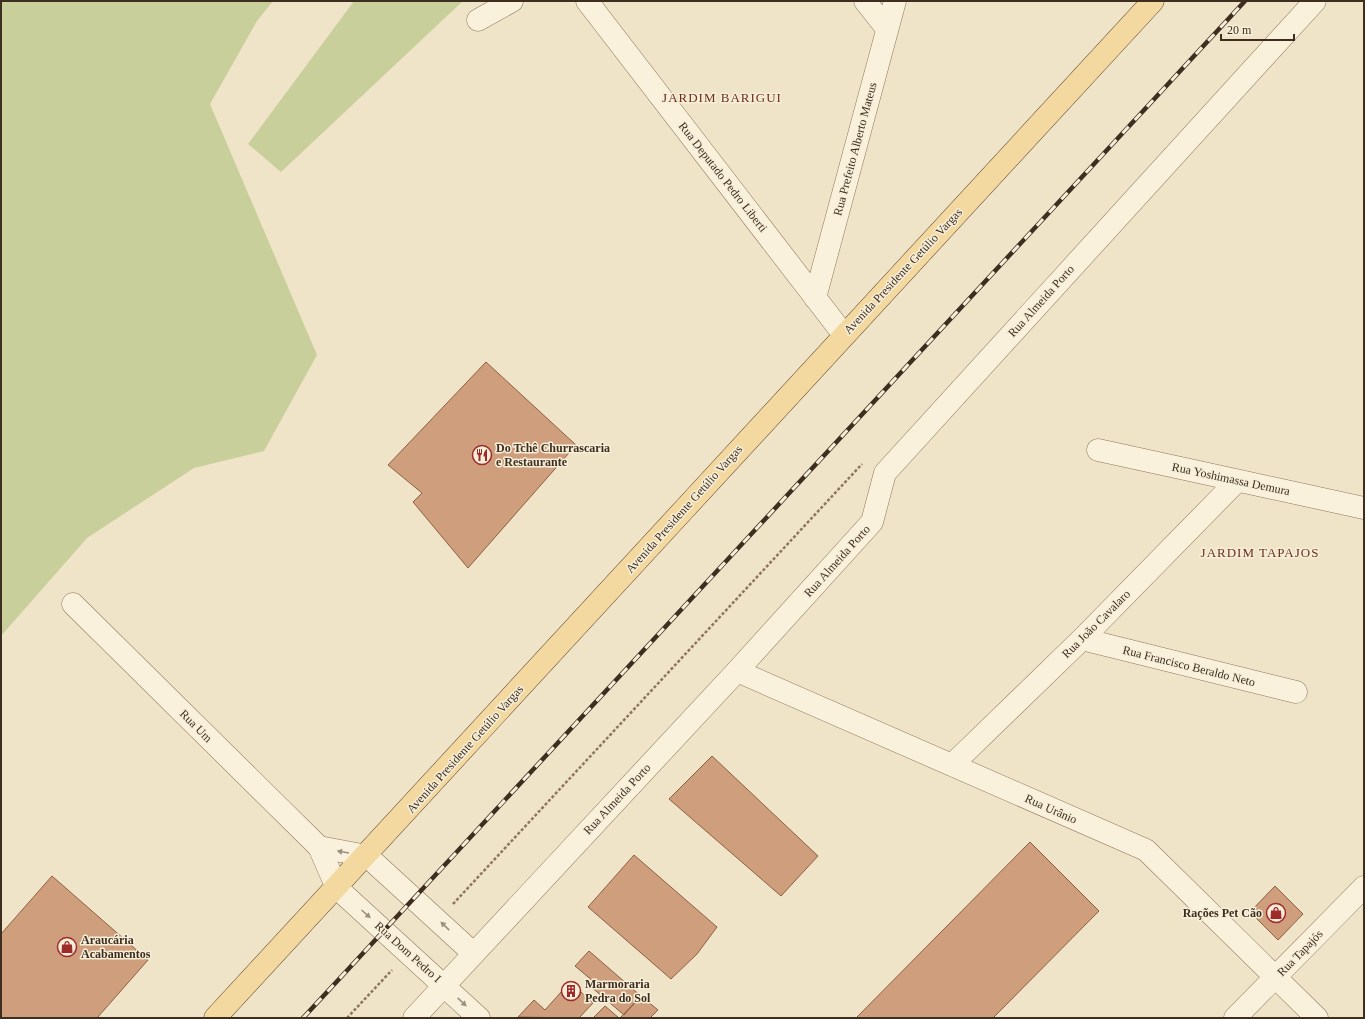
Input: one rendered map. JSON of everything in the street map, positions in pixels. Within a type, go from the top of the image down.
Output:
[{"type":"main road","name":"Avenida Presidente Getúlio Vargas","points":[[215,1018],[367,856],[844,334],[1153,1]]},
{"type":"street","points":[[478,20],[512,1]]},
{"type":"street","name":"Rua Deputado Pedro Liberti","points":[[587,1],[844,334]]},
{"type":"street","points":[[865,1],[887,29]]},
{"type":"street","name":"Rua Prefeito Alberto Mateus","points":[[815,298],[895,1]]},
{"type":"street","name":"Rua Almeida Porto","points":[[414,1018],[737,671],[872,522],[885,473],[1315,1]]},
{"type":"street","name":"Rua Yoshimassa Demura","points":[[1098,450],[1364,508]]},
{"type":"street","name":"Rua João Cavalaro","points":[[952,765],[1082,639],[1237,481]]},
{"type":"street","name":"Rua Um","points":[[73,604],[318,847],[336,888]]},
{"type":"street","name":"Rua Francisco Beraldo Neto","points":[[1082,639],[1296,692]]},
{"type":"street","name":"Rua Urânio","points":[[737,671],[1146,850],[1317,1018]]},
{"type":"street","points":[[318,847],[367,856],[473,953]]},
{"type":"street","name":"Rua Dom Pedro I","points":[[336,888],[479,1018]]},
{"type":"street","name":"Rua Tapajós","points":[[1235,1018],[1364,888]]},
{"type":"path","points":[[347,1018],[408,952]]},
{"type":"green space","points":[[1,1],[273,1],[257,21],[210,104],[317,355],[264,451],[194,468],[87,538],[1,636]]},
{"type":"green space","points":[[354,1],[463,1],[281,172],[248,144]]},
{"type":"building","name":"Do Tchê Churrascaria e Restaurante","points":[[486,362],[576,445],[468,568],[413,502],[422,493],[388,465]]},
{"type":"building","points":[[712,756],[818,856],[781,896],[669,799]]},
{"type":"building","points":[[1030,842],[1099,911],[993,1018],[856,1018]]},
{"type":"building","points":[[634,855],[717,927],[697,954],[671,979],[588,907]]},
{"type":"building","name":"Araucária Acabamentos","points":[[52,876],[148,960],[97,1018],[1,1018],[1,934]]},
{"type":"building","name":"Rações Pet Cão","points":[[1275,886],[1303,914],[1278,940],[1250,912]]},
{"type":"building","points":[[589,951],[641,996],[624,1015],[590,986],[594,982],[575,966]]},
{"type":"building","name":"Marmoraria Pedra do Sol","points":[[570,982],[593,1003],[579,1018],[518,1017],[534,1000],[545,1010]]},
{"type":"building","points":[[641,996],[658,1010],[650,1018],[620,1018]]},
{"type":"building","points":[[605,1006],[619,1018],[593,1018]]},
{"type":"railway","points":[[303,1018],[1245,1]]},
{"type":"place","name":"Do Tchê Churrascaria e Restaurante","points":[[482,455]]},
{"type":"place","name":"Rações Pet Cão","points":[[1276,913]]},
{"type":"place","name":"Araucária Acabamentos","points":[[67,947]]},
{"type":"place","name":"Marmoraria Pedra do Sol","points":[[571,991]]},
{"type":"district","name":"JARDIM BARIGUI","points":[[722,97]]},
{"type":"district","name":"JARDIM TAPAJOS","points":[[1260,552]]}]
